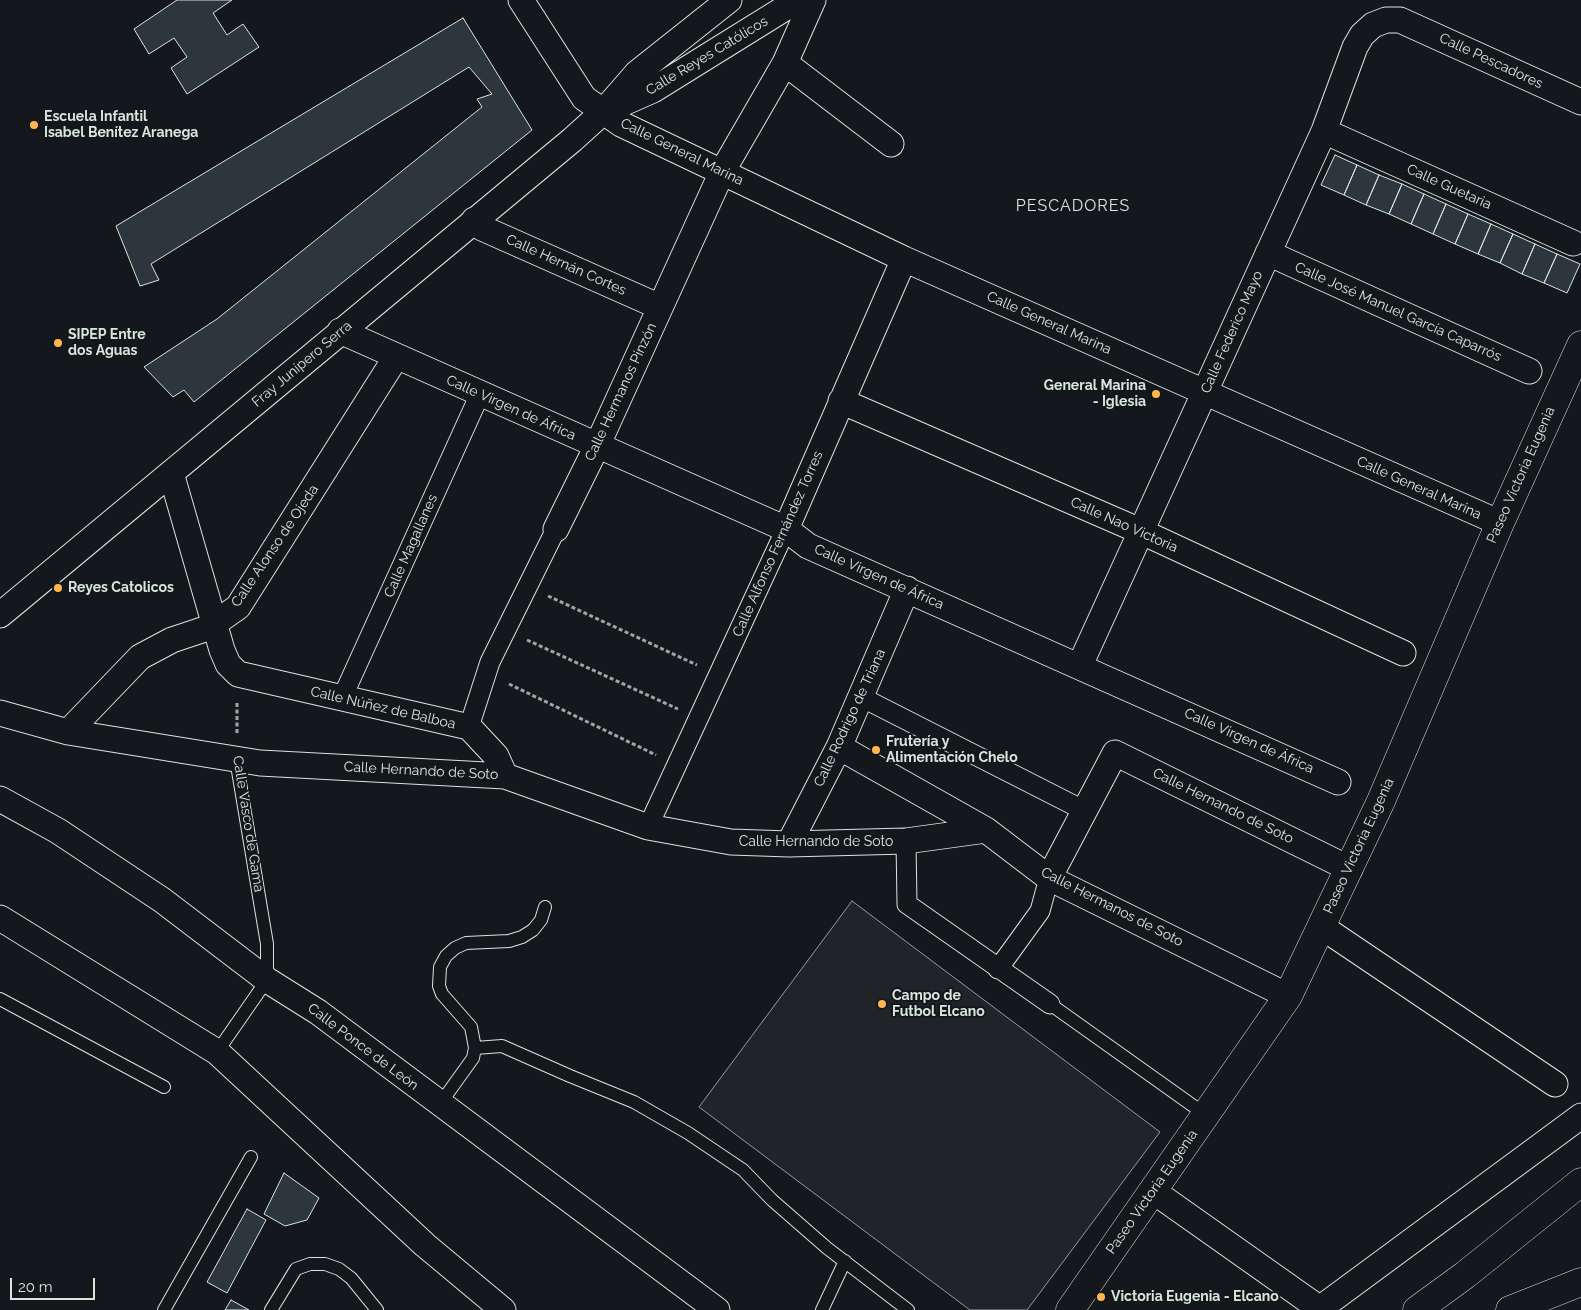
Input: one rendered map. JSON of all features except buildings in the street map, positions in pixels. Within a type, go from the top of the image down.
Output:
[{"type":"main road","name":"Paseo Victoria Eugenia","points":[[1070,1310],[1288,996],[1350,869],[1500,523],[1581,345]]},
{"type":"main road","points":[[1418,1310],[1465,1275],[1581,1182]]},
{"type":"main road","points":[[1510,1310],[1581,1282]]},
{"type":"main road","points":[[1542,1310],[1581,1295]]},
{"type":"street","name":"Calle General Marina","points":[[521,0],[584,98],[622,124],[904,259],[1204,394],[1500,523]]},
{"type":"street","name":"Calle Reyes Católicos","points":[[603,112],[637,73],[728,0]]},
{"type":"street","name":"Calle Reyes Católicos","points":[[603,112],[653,90],[798,0]]},
{"type":"street","name":"Calle Hermanos Pinzón","points":[[469,727],[486,673],[596,446],[722,172],[785,63],[813,0]]},
{"type":"street","name":"Calle Federico Mayo","points":[[1080,665],[1324,131],[1355,47],[1362,34],[1373,25],[1386,20],[1400,20]]},
{"type":"street","name":"Calle Pescadores","points":[[1400,20],[1581,102]]},
{"type":"street","points":[[785,63],[891,144]]},
{"type":"street","name":"Fray Junípero Serra","points":[[0,615],[603,112]]},
{"type":"street","name":"Calle Guetaria","points":[[1324,131],[1573,243]]},
{"type":"street","name":"Calle Hernán Cortes","points":[[474,220],[482,228],[660,306]]},
{"type":"street","name":"Calle José Manuel García Caparrós","points":[[1268,253],[1529,372]]},
{"type":"street","name":"Calle Alfonso Fernández Torres","points":[[648,827],[786,529],[904,259]]},
{"type":"street","name":"Calle Virgen de África","points":[[340,331],[786,529],[808,546],[1080,665],[1338,782]]},
{"type":"street","name":"Calle Alonso de Ojeda","points":[[68,732],[140,657],[172,640],[214,623],[238,607],[396,357]]},
{"type":"street","name":"Calle Magallanes","points":[[342,698],[480,394]]},
{"type":"street","name":"Calle Nao Victoria","points":[[841,402],[1140,531],[1404,654]]},
{"type":"street","points":[[171,473],[222,650],[228,664],[238,674]]},
{"type":"street","name":"Calle Rodrigo de Triana","points":[[788,844],[838,747],[907,589]]},
{"type":"street","name":"Calle Núñez de Balboa","points":[[238,674],[469,727],[496,756],[505,776]]},
{"type":"street","points":[[861,697],[1085,810]]},
{"type":"street","name":"Calle Hernando de Soto","points":[[0,713],[68,732],[260,763],[505,776],[648,827],[731,842],[788,844],[906,841],[986,830]]},
{"type":"street","name":"Calle Hermanos de Soto","points":[[838,747],[986,830],[1049,878],[1288,996]]},
{"type":"street","name":"Calle Hernando de Soto","points":[[1049,878],[1115,753],[1350,869]]},
{"type":"street","name":"Calle Ponce de León","points":[[0,799],[58,831],[162,900],[267,980],[318,1012],[717,1310]]},
{"type":"street","points":[[906,841],[907,904],[1050,1004]]},
{"type":"street","points":[[998,968],[1040,911],[1049,878]]},
{"type":"street","points":[[0,918],[216,1052],[424,1245],[503,1310]]},
{"type":"street","points":[[1322,927],[1555,1084]]},
{"type":"street","points":[[1153,1191],[1313,1304],[1318,1310],[1581,1116]]},
{"type":"lane","name":"Calle Vasco de Gama","points":[[236,759],[266,944],[267,980]]},
{"type":"lane","points":[[440,1104],[470,1062],[476,1048],[471,1028],[442,994],[439,986],[440,967],[446,956],[455,948],[466,943],[509,941],[522,937],[533,930],[541,920],[545,907]]},
{"type":"lane","points":[[216,1052],[267,980]]},
{"type":"lane","points":[[0,999],[164,1087]]},
{"type":"lane","points":[[1050,1004],[1206,1114]]},
{"type":"lane","points":[[476,1048],[502,1046],[634,1102],[743,1170],[772,1200],[844,1261],[908,1310]]},
{"type":"lane","points":[[164,1310],[251,1157]]},
{"type":"lane","points":[[822,1310],[844,1261]]},
{"type":"lane","points":[[271,1310],[296,1269],[310,1264],[325,1264],[339,1269],[351,1278],[377,1310]]},
{"type":"path","points":[[528,586],[719,674]]},
{"type":"path","points":[[506,630],[698,719]]},
{"type":"path","points":[[486,673],[677,765]]},
{"type":"path","name":"Calle Vasco de Gama","points":[[236,759],[238,674]]},
{"type":"shaded area","name":"Campo de Futbol Elcano","points":[[852,901],[1160,1132],[1027,1310],[970,1310],[699,1107]]},
{"type":"place","name":"Escuela Infantil Isabel Benítez Aranega","points":[[34,125]]},
{"type":"place","name":"SIPEP Entre dos Aguas","points":[[58,343]]},
{"type":"place","name":"General Marina - Iglesia","points":[[1156,394]]},
{"type":"place","name":"Reyes Catolicos","points":[[58,588]]},
{"type":"place","name":"Frutería y Alimentación Chelo","points":[[876,750]]},
{"type":"place","name":"Campo de Futbol Elcano","points":[[882,1004]]},
{"type":"place","name":"Victoria Eugenia - Elcano","points":[[1101,1297]]},
{"type":"district","name":"PESCADORES","points":[[1073,206]]}]
